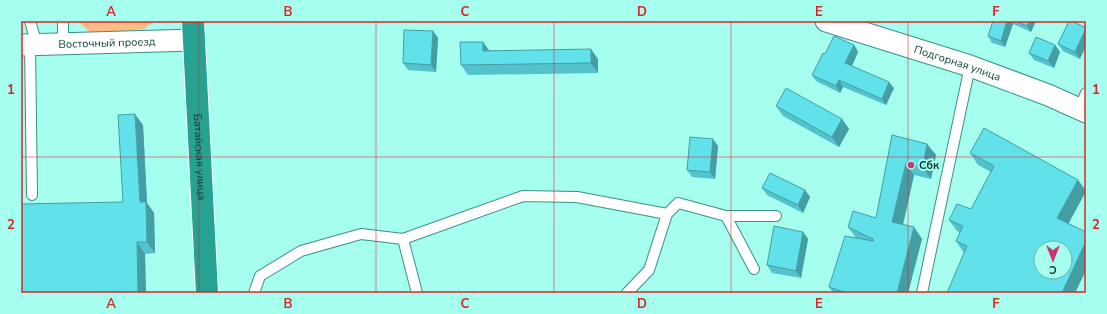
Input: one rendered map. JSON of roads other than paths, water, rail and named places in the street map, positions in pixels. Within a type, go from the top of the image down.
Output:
[{"type":"highway","name":"Батайская улица","points":[[193,30],[207,293]]},
{"type":"street","name":"Подгорная улица","points":[[826,21],[970,66],[1048,95],[1084,105]]},
{"type":"street","name":"Восточный проезд","points":[[30,45],[63,44],[193,30]]},
{"type":"lane","points":[[30,21],[32,195]]},
{"type":"lane","points":[[63,21],[63,44]]},
{"type":"lane","points":[[922,293],[970,66]]},
{"type":"lane","points":[[254,293],[260,276],[300,251],[361,234],[403,238],[523,196],[577,197],[667,214]]},
{"type":"lane","points":[[627,293],[649,270],[667,214],[678,203],[726,216],[776,216]]},
{"type":"lane","points":[[726,216],[754,269]]},
{"type":"lane","points":[[403,238],[417,293]]},
{"type":"place","name":"Сбк","points":[[911,165]]}]
